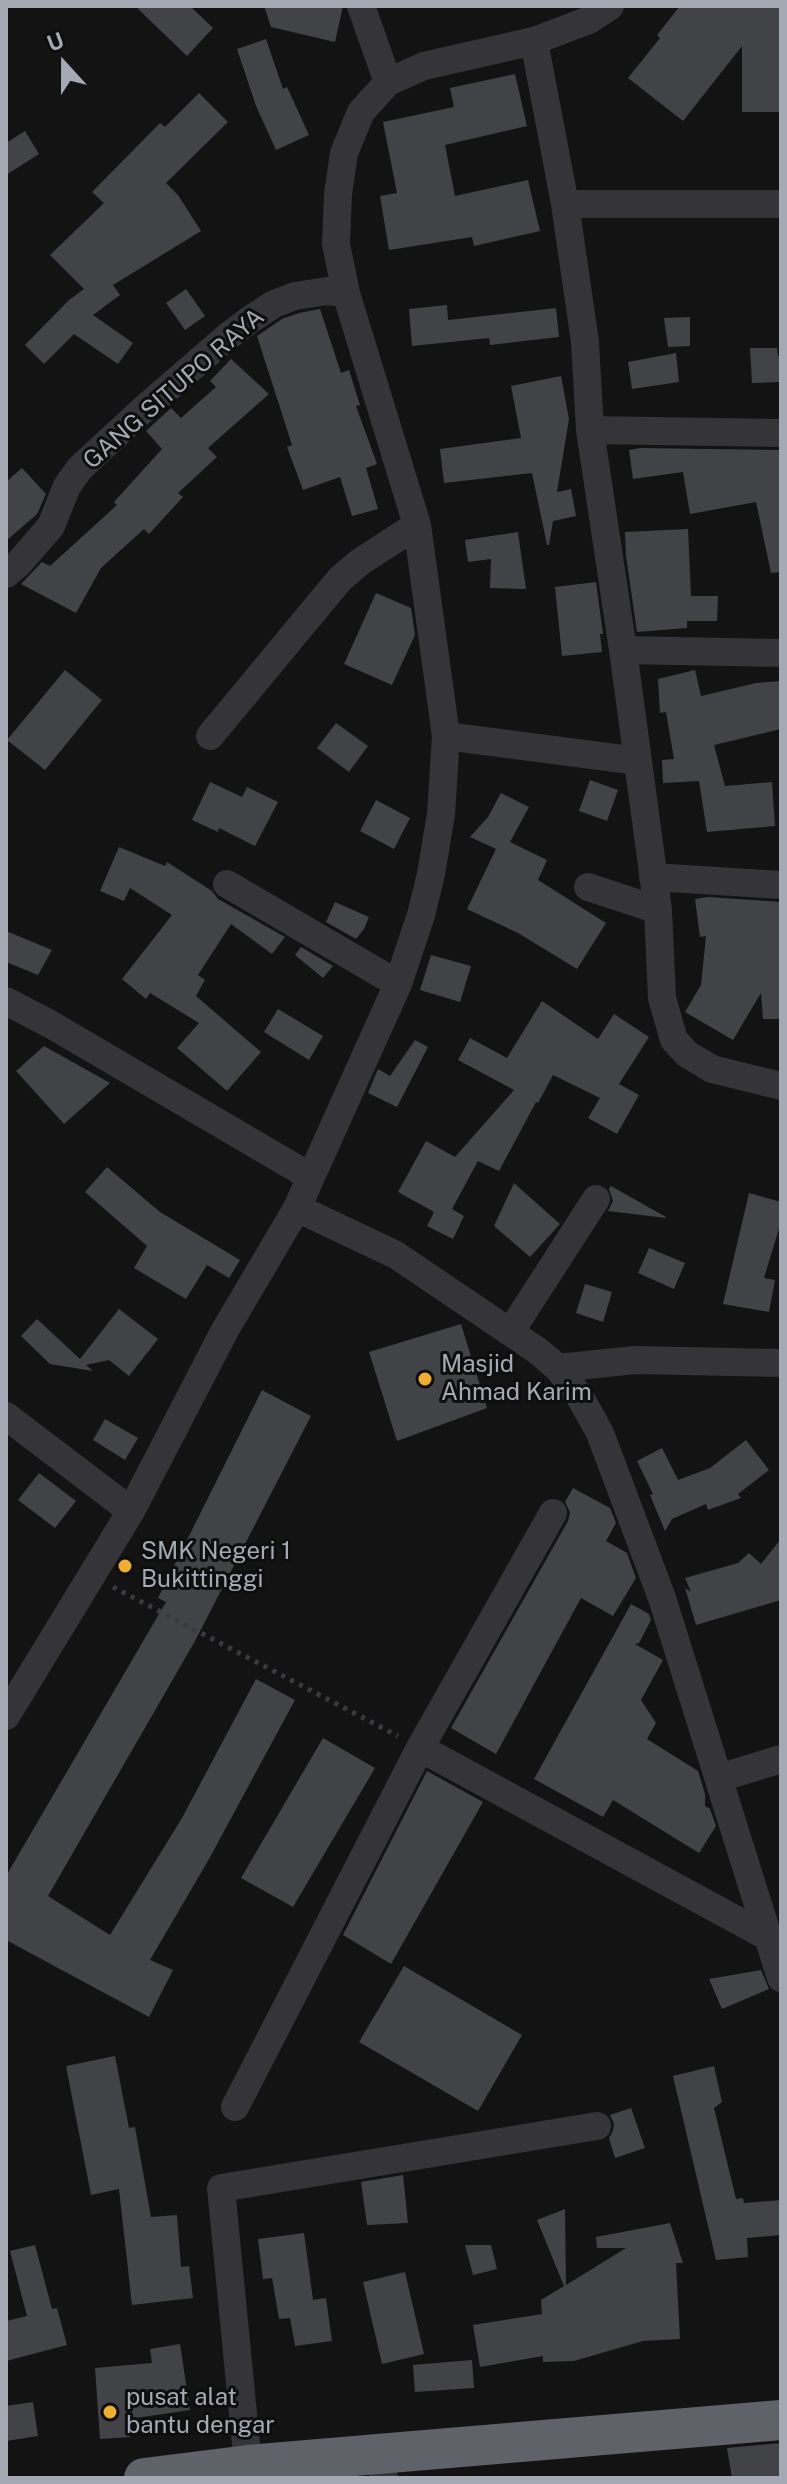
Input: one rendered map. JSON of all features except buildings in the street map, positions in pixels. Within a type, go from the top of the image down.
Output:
[{"type":"highway","points":[[144,2478],[248,2465],[382,2466],[781,2420]]},
{"type":"street","points":[[361,6],[388,82]]},
{"type":"street","points":[[6,1716],[131,1511],[225,1330],[297,1208],[398,984],[431,874],[441,814],[446,736],[417,525],[346,293],[336,244],[344,153],[361,112],[388,82],[424,66],[534,41],[589,20],[610,6]]},
{"type":"street","points":[[534,41],[565,204],[585,342],[590,430],[658,910],[662,998],[674,1040],[687,1054],[712,1069],[781,1086]]},
{"type":"street","points":[[565,204],[781,204]]},
{"type":"street","name":"GANG SITUPO RAYA","points":[[10,561],[51,526],[67,486],[80,468],[227,337],[274,304],[295,296],[327,291],[346,293]]},
{"type":"street","points":[[590,430],[781,433]]},
{"type":"street","points":[[210,736],[340,579],[360,562],[417,525]]},
{"type":"street","points":[[623,650],[781,653]]},
{"type":"street","points":[[446,736],[638,761]]},
{"type":"street","points":[[653,877],[781,885]]},
{"type":"street","points":[[227,884],[398,984]]},
{"type":"street","points":[[588,887],[658,910]]},
{"type":"street","points":[[6,1001],[311,1177]]},
{"type":"street","points":[[511,1331],[596,1199]]},
{"type":"street","points":[[297,1208],[396,1255],[511,1331],[558,1368],[580,1397],[600,1433],[662,1598],[781,1978]]},
{"type":"street","points":[[558,1368],[635,1360],[781,1363]]},
{"type":"street","points":[[6,1416],[131,1511]]},
{"type":"street","points":[[235,2107],[420,1748],[553,1513]]},
{"type":"street","points":[[420,1748],[768,1937]]},
{"type":"street","points":[[719,1778],[781,1759]]},
{"type":"street","points":[[248,2465],[221,2188],[597,2126]]},
{"type":"path","points":[[92,1575],[420,1748]]},
{"type":"place","name":"Masjid Ahmad Karim","points":[[425,1379]]},
{"type":"place","name":"SMK Negeri 1 Bukittinggi","points":[[125,1566]]},
{"type":"place","name":"pusat alat bantu dengar","points":[[110,2412]]}]
